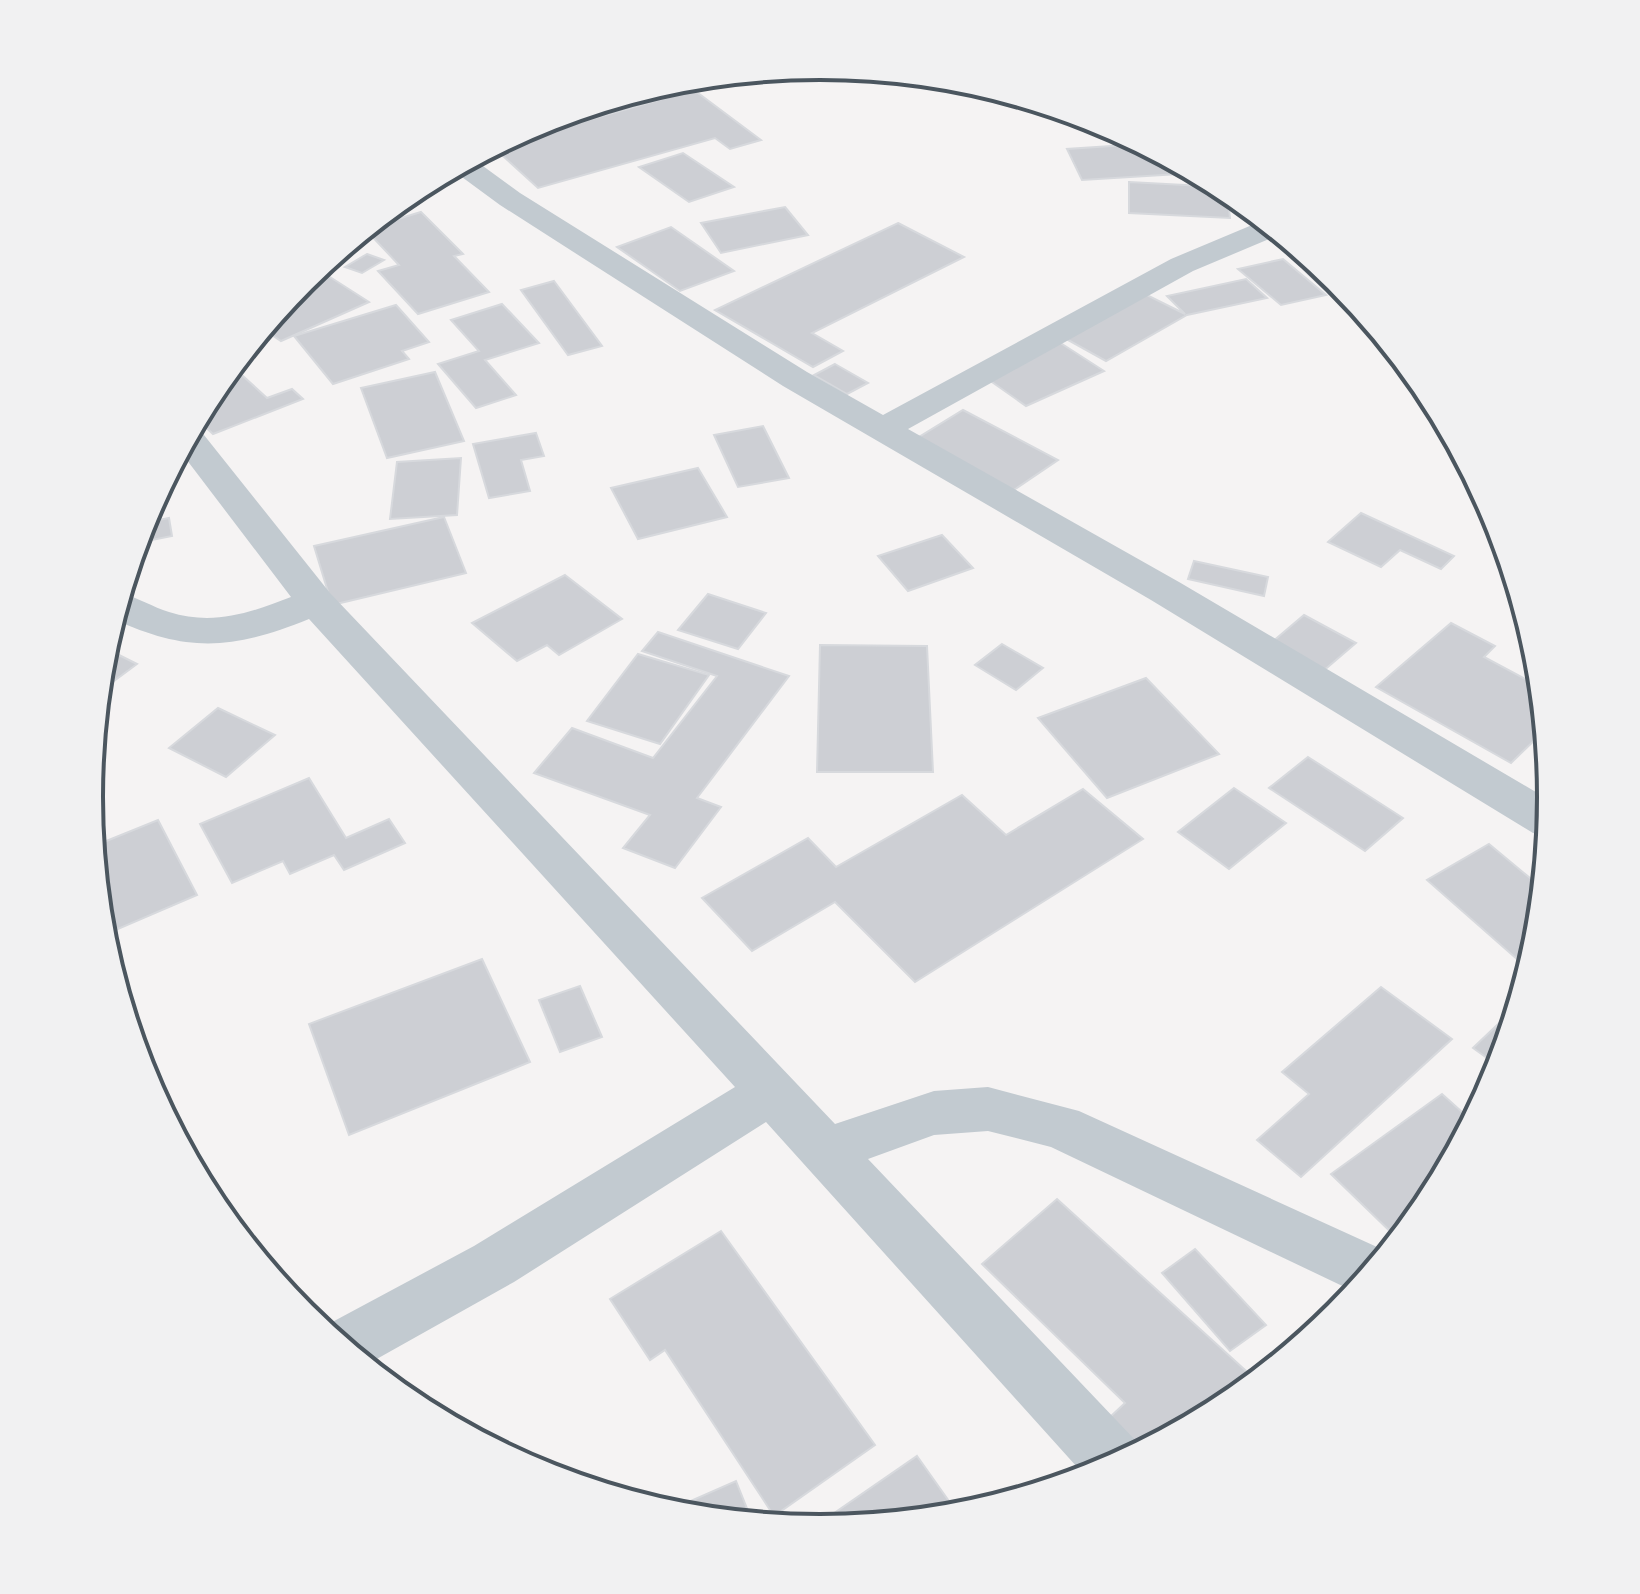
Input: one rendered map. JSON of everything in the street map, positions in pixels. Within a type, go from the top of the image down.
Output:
[{"type":"street","points":[[471,171],[510,199],[795,379],[1179,599],[1536,813]]},
{"type":"street","points":[[882,429],[1182,265],[1261,232]]},
{"type":"street","points":[[195,446],[316,602],[1106,1454]]},
{"type":"street","points":[[127,610],[187,629],[228,631],[316,602]]},
{"type":"street","points":[[353,1341],[494,1264],[772,1091]]},
{"type":"street","points":[[826,1150],[934,1113],[988,1109],[1060,1127],[1361,1267]]},
{"type":"building","points":[[696,91],[761,140],[730,149],[715,138],[538,188],[502,155],[575,124]]},
{"type":"building","points":[[1118,146],[1175,174],[1082,180],[1067,149]]},
{"type":"building","points":[[683,153],[734,187],[689,202],[639,167]]},
{"type":"building","points":[[1129,182],[1193,185],[1229,209],[1230,218],[1129,213]]},
{"type":"building","points":[[785,207],[808,235],[721,253],[701,223]]},
{"type":"building","points":[[421,212],[463,254],[454,256],[489,292],[418,314],[378,271],[399,265],[373,237],[396,220]]},
{"type":"building","points":[[898,223],[964,257],[812,333],[843,351],[813,367],[715,310]]},
{"type":"building","points":[[671,227],[734,271],[680,291],[617,247]]},
{"type":"building","points":[[367,254],[384,260],[362,273],[345,267]]},
{"type":"building","points":[[1283,259],[1326,295],[1281,305],[1238,269]]},
{"type":"building","points":[[1305,270],[1331,294],[1329,294]]},
{"type":"building","points":[[328,276],[369,302],[281,341],[272,335]]},
{"type":"building","points":[[1246,279],[1267,298],[1187,315],[1106,361],[1059,335],[1141,292],[1185,314],[1167,296]]},
{"type":"building","points":[[554,281],[602,346],[568,355],[521,290]]},
{"type":"building","points":[[502,304],[539,343],[485,360],[516,395],[476,408],[438,364],[479,351],[451,320]]},
{"type":"building","points":[[396,305],[429,342],[402,351],[409,359],[333,384],[294,336]]},
{"type":"building","points":[[1059,342],[1104,371],[1026,406],[982,375]]},
{"type":"building","points":[[835,364],[868,383],[847,394],[814,375]]},
{"type":"building","points":[[435,372],[464,441],[387,458],[361,388]]},
{"type":"building","points":[[241,375],[267,398],[292,389],[303,399],[213,434],[206,427]]},
{"type":"building","points":[[963,410],[1058,460],[1002,498],[906,445]]},
{"type":"building","points":[[763,426],[789,478],[738,487],[714,435]]},
{"type":"building","points":[[536,433],[544,456],[521,460],[530,491],[489,498],[473,444]]},
{"type":"building","points":[[461,458],[457,515],[390,519],[397,462]]},
{"type":"building","points":[[698,468],[727,517],[638,539],[611,488]]},
{"type":"building","points":[[1361,513],[1454,556],[1441,569],[1400,550],[1381,567],[1328,542]]},
{"type":"building","points":[[444,517],[466,573],[332,605],[314,546]]},
{"type":"building","points":[[169,518],[172,536],[151,540],[158,523]]},
{"type":"building","points":[[942,535],[973,568],[908,591],[878,556]]},
{"type":"building","points":[[1194,561],[1268,577],[1264,596],[1188,579]]},
{"type":"building","points":[[565,575],[622,619],[559,655],[547,645],[517,661],[472,623]]},
{"type":"building","points":[[708,594],[766,613],[738,649],[678,630]]},
{"type":"building","points":[[1304,615],[1356,643],[1322,672],[1271,643]]},
{"type":"building","points":[[1451,623],[1495,646],[1484,657],[1527,680],[1534,741],[1511,763],[1376,687]]},
{"type":"building","points":[[658,632],[789,676],[697,798],[721,807],[675,868],[623,848],[650,815],[534,773],[572,728],[653,758],[717,676],[642,651]]},
{"type":"building","points":[[1002,644],[1043,668],[1016,690],[975,665]]},
{"type":"building","points":[[820,645],[927,646],[933,772],[817,772]]},
{"type":"building","points":[[118,654],[137,664],[113,682]]},
{"type":"building","points":[[638,654],[709,675],[660,744],[587,721]]},
{"type":"building","points":[[1146,678],[1219,754],[1107,798],[1038,718]]},
{"type":"building","points":[[218,708],[275,735],[226,777],[169,748]]},
{"type":"building","points":[[1308,757],[1403,818],[1365,851],[1269,788]]},
{"type":"building","points":[[309,778],[346,838],[389,819],[405,843],[344,870],[334,855],[290,874],[283,861],[232,883],[200,824]]},
{"type":"building","points":[[1234,788],[1286,823],[1229,869],[1178,832]]},
{"type":"building","points":[[1083,789],[1143,839],[915,982],[835,902],[752,951],[702,898],[808,838],[836,867],[962,795],[1006,835]]},
{"type":"building","points":[[158,820],[197,895],[116,930],[105,842]]},
{"type":"building","points":[[1489,844],[1532,880],[1518,960],[1427,880]]},
{"type":"building","points":[[482,959],[530,1062],[349,1135],[309,1024]]},
{"type":"building","points":[[580,986],[602,1037],[560,1052],[539,1000]]},
{"type":"building","points":[[1381,987],[1452,1039],[1301,1177],[1257,1140],[1309,1094],[1282,1072]]},
{"type":"building","points":[[1501,1022],[1487,1058],[1473,1048]]},
{"type":"building","points":[[1442,1094],[1463,1113],[1441,1156],[1390,1231],[1331,1174]]},
{"type":"building","points":[[1057,1199],[1247,1372],[1178,1418],[1112,1451],[1094,1432],[1125,1403],[982,1264]]},
{"type":"building","points":[[721,1231],[875,1445],[779,1512],[771,1512],[665,1350],[650,1360],[610,1299]]},
{"type":"building","points":[[1195,1249],[1266,1325],[1230,1351],[1162,1273]]},
{"type":"building","points":[[917,1456],[949,1502],[914,1508],[834,1513]]},
{"type":"building","points":[[736,1481],[748,1510],[726,1508],[689,1502]]}]
